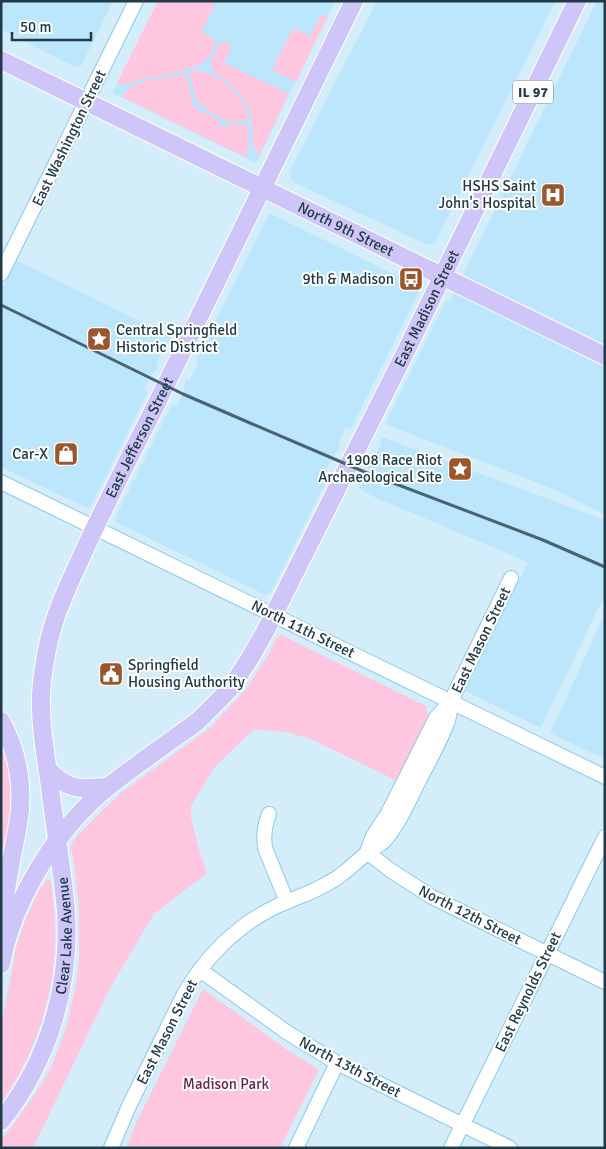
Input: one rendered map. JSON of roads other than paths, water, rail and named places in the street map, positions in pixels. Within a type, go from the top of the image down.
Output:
[{"type":"main road","name":"East Jefferson Street","points":[[57,842],[47,769],[41,694],[48,642],[54,620],[95,528],[354,1]]},
{"type":"main road","name":"East Madison Street","points":[[57,842],[75,818],[108,787],[198,721],[222,697],[241,674],[274,614],[577,1]]},
{"type":"main road","name":"North 9th Street","points":[[1,60],[605,356]]},
{"type":"main road","points":[[1,721],[10,740],[20,781],[20,811],[1,928]]},
{"type":"main road","points":[[47,769],[61,782],[72,786],[82,788],[108,787]]},
{"type":"main road","name":"Clear Lake Avenue","points":[[1,964],[12,923],[24,896],[57,842]]},
{"type":"main road","name":"Clear Lake Avenue","points":[[1,1121],[14,1105],[38,1063],[48,1038],[60,996],[65,969],[66,912],[57,842]]},
{"type":"street","name":"East Washington Street","points":[[1,274],[136,1]]},
{"type":"street","name":"North 11th Street","points":[[1,482],[605,777]]},
{"type":"street","name":"East Mason Street","points":[[111,1148],[129,1106],[179,1004],[200,970],[223,944],[239,930],[268,911],[332,882],[367,852],[373,836],[402,788],[436,718],[451,701],[512,578]]},
{"type":"street","points":[[269,814],[264,832],[264,840],[287,902]]},
{"type":"street","name":"East Reynolds Street","points":[[451,1148],[605,837]]},
{"type":"street","name":"North 12th Street","points":[[367,852],[390,870],[432,897],[605,982]]},
{"type":"street","name":"North 13th Street","points":[[200,970],[288,1033],[337,1064],[510,1148]]},
{"type":"street","points":[[296,1148],[337,1064]]},
{"type":"railway","points":[[1,305],[183,394],[367,473],[543,540],[605,567]]},
{"type":"place","name":"HSHS Saint John's Hospital","points":[[553,195]]},
{"type":"place","name":"9th & Madison","points":[[411,279]]},
{"type":"place","name":"Central Springfield Historic District","points":[[99,339]]},
{"type":"place","name":"Car-X","points":[[66,454]]},
{"type":"place","name":"1908 Race Riot Archaeological Site","points":[[460,469]]},
{"type":"place","name":"Springfield Housing Authority","points":[[111,674]]},
{"type":"park label","name":"Madison Park","points":[[226,1084]]}]
